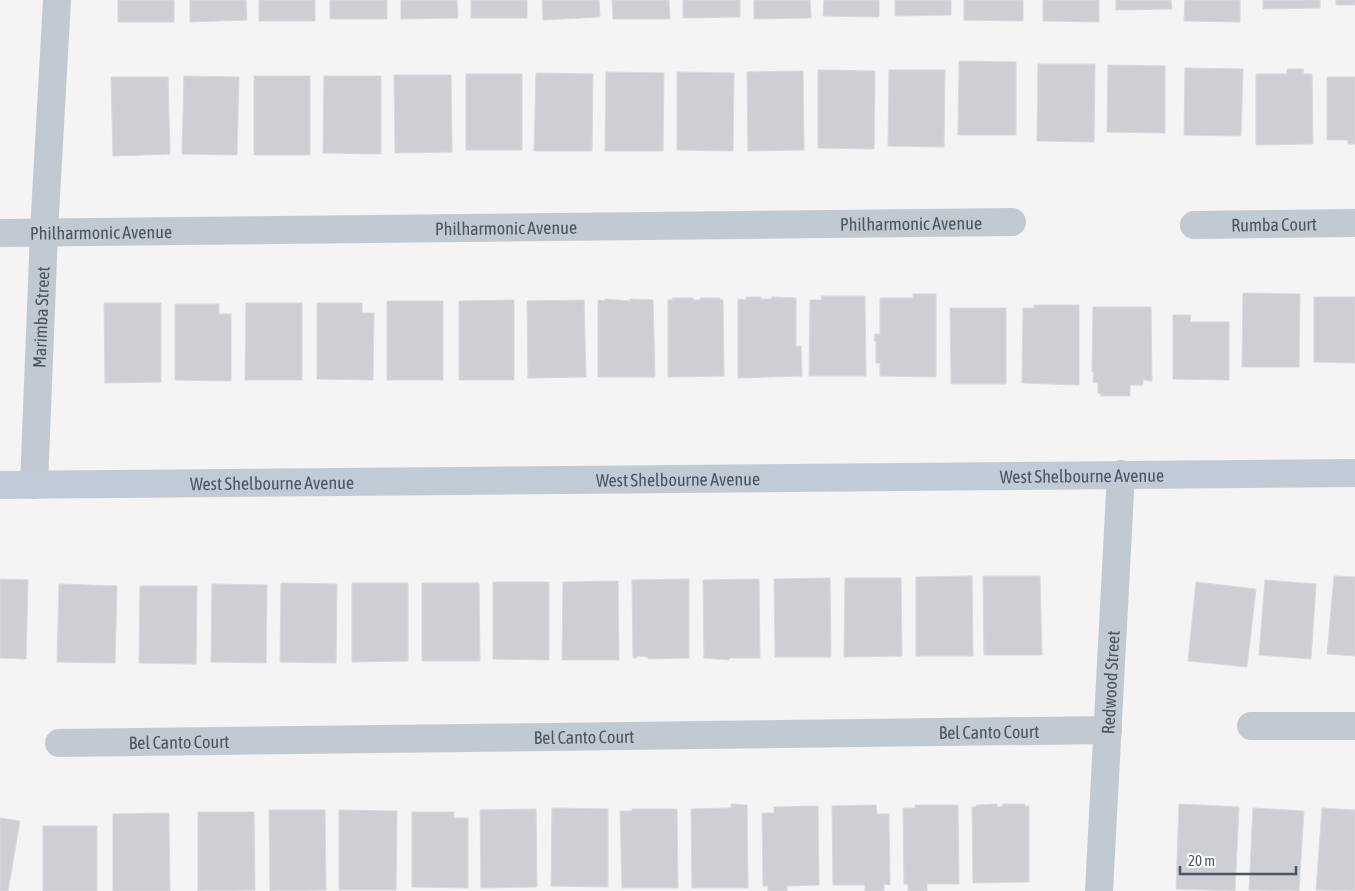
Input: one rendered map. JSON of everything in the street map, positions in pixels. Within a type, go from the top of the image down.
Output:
[{"type":"street","name":"Marimba Street","points":[[34,485],[44,232],[57,0]]},
{"type":"street","name":"Philharmonic Avenue","points":[[0,233],[1012,222]]},
{"type":"street","name":"Rumba Court","points":[[1194,226],[1355,224]]},
{"type":"street","name":"West Shelbourne Avenue","points":[[0,485],[1355,473]]},
{"type":"street","name":"Redwood Street","points":[[1099,891],[1120,474]]},
{"type":"street","points":[[1251,726],[1355,726]]},
{"type":"street","name":"Bel Canto Court","points":[[59,743],[1108,730]]},
{"type":"building","points":[[118,0],[174,0],[174,22],[118,22]]},
{"type":"building","points":[[190,0],[246,0],[247,20],[190,22]]},
{"type":"building","points":[[259,0],[315,0],[315,21],[259,21]]},
{"type":"building","points":[[330,0],[387,0],[387,19],[330,19]]},
{"type":"building","points":[[401,0],[457,0],[458,18],[401,19]]},
{"type":"building","points":[[471,0],[527,0],[527,18],[471,18]]},
{"type":"building","points":[[542,0],[599,0],[600,17],[543,20]]},
{"type":"building","points":[[612,0],[669,0],[670,19],[613,19]]},
{"type":"building","points":[[683,0],[740,0],[740,17],[683,18]]},
{"type":"building","points":[[754,0],[810,0],[811,18],[754,19]]},
{"type":"building","points":[[824,0],[879,0],[879,17],[823,16]]},
{"type":"building","points":[[895,0],[951,0],[951,15],[895,16]]},
{"type":"building","points":[[964,0],[1023,0],[1023,21],[964,20]]},
{"type":"building","points":[[1043,0],[1099,0],[1099,22],[1043,21]]},
{"type":"building","points":[[1116,0],[1171,0],[1172,9],[1116,10]]},
{"type":"building","points":[[1185,0],[1240,0],[1240,22],[1184,21]]},
{"type":"building","points":[[1263,0],[1320,0],[1320,8],[1263,9]]},
{"type":"building","points":[[1336,0],[1355,0],[1355,5],[1336,5]]},
{"type":"building","points":[[959,61],[1016,62],[1016,135],[958,135]]},
{"type":"building","points":[[1038,64],[1095,64],[1094,142],[1037,141]]},
{"type":"building","points":[[1108,65],[1165,66],[1165,133],[1107,132]]},
{"type":"building","points":[[1185,68],[1243,69],[1241,136],[1184,135]]},
{"type":"building","points":[[1287,69],[1304,69],[1303,74],[1312,74],[1313,144],[1256,145],[1256,74],[1287,74]]},
{"type":"building","points":[[818,70],[875,71],[874,149],[818,148]]},
{"type":"building","points":[[889,70],[945,70],[944,147],[888,146]]},
{"type":"building","points":[[803,71],[804,150],[748,151],[747,72]]},
{"type":"building","points":[[606,72],[664,73],[663,151],[605,151]]},
{"type":"building","points":[[677,72],[734,73],[733,151],[677,150]]},
{"type":"building","points":[[536,73],[593,74],[592,151],[534,151]]},
{"type":"building","points":[[466,74],[522,74],[522,150],[466,150]]},
{"type":"building","points":[[394,75],[451,75],[452,152],[395,153]]},
{"type":"building","points":[[184,76],[239,77],[237,155],[182,154]]},
{"type":"building","points":[[254,76],[310,76],[310,155],[254,155]]},
{"type":"building","points":[[324,76],[381,76],[381,154],[323,153]]},
{"type":"building","points":[[111,77],[168,77],[170,154],[113,156]]},
{"type":"building","points":[[1327,77],[1355,77],[1355,144],[1348,144],[1348,140],[1327,140]]},
{"type":"building","points":[[1243,293],[1300,294],[1299,367],[1242,367]]},
{"type":"building","points":[[913,294],[936,294],[936,377],[880,376],[880,363],[876,363],[876,341],[874,341],[875,334],[880,334],[880,298],[913,298]]},
{"type":"building","points":[[821,296],[865,296],[866,376],[809,376],[810,300],[822,300]]},
{"type":"building","points":[[746,297],[761,297],[761,299],[772,299],[772,297],[796,298],[796,346],[801,346],[802,376],[738,378],[738,299],[746,300]]},
{"type":"building","points":[[1314,297],[1355,297],[1355,363],[1314,362]]},
{"type":"building","points":[[672,298],[700,300],[700,298],[720,298],[720,300],[723,300],[724,376],[668,377],[668,300],[673,300]]},
{"type":"building","points":[[605,299],[653,300],[655,377],[598,377],[598,300],[605,301]]},
{"type":"building","points":[[514,300],[514,380],[459,380],[459,301]]},
{"type":"building","points":[[584,300],[586,377],[528,378],[527,301]]},
{"type":"building","points":[[387,301],[443,301],[443,380],[387,380]]},
{"type":"building","points":[[104,303],[161,303],[161,382],[105,383]]},
{"type":"building","points":[[246,303],[302,303],[302,380],[245,380]]},
{"type":"building","points":[[317,303],[362,303],[362,313],[374,313],[373,380],[317,379]]},
{"type":"building","points":[[175,304],[219,304],[219,314],[231,314],[231,381],[175,380]]},
{"type":"building","points":[[1034,305],[1079,305],[1079,385],[1022,383],[1023,308],[1034,308]]},
{"type":"building","points":[[1093,307],[1151,307],[1152,381],[1143,380],[1143,385],[1130,385],[1130,396],[1101,396],[1098,393],[1098,383],[1093,382]]},
{"type":"building","points":[[950,308],[1006,308],[1006,384],[951,384]]},
{"type":"building","points":[[1173,315],[1191,315],[1190,322],[1229,322],[1229,380],[1173,379]]},
{"type":"building","points":[[972,576],[973,656],[916,656],[916,577]]},
{"type":"building","points":[[983,576],[1040,576],[1042,655],[984,655]]},
{"type":"building","points":[[1334,576],[1355,577],[1355,656],[1327,654]]},
{"type":"building","points":[[830,578],[831,657],[775,657],[774,579]]},
{"type":"building","points":[[845,578],[901,578],[902,656],[844,657]]},
{"type":"building","points":[[0,579],[28,580],[26,659],[0,658]]},
{"type":"building","points":[[689,579],[689,658],[648,659],[648,657],[637,656],[637,658],[633,658],[632,580]]},
{"type":"building","points":[[759,579],[760,658],[729,658],[729,660],[704,658],[703,580]]},
{"type":"building","points":[[1265,580],[1316,584],[1311,659],[1259,655]]},
{"type":"building","points":[[618,581],[619,660],[562,660],[563,582]]},
{"type":"building","points":[[493,582],[549,582],[549,660],[493,659]]},
{"type":"building","points":[[1196,582],[1256,589],[1247,667],[1188,661]]},
{"type":"building","points":[[281,583],[337,584],[336,663],[280,662]]},
{"type":"building","points":[[352,583],[408,583],[408,661],[352,662]]},
{"type":"building","points":[[422,583],[479,583],[480,661],[422,661]]},
{"type":"building","points":[[59,584],[117,586],[115,663],[57,662]]},
{"type":"building","points":[[212,584],[267,585],[266,663],[211,662]]},
{"type":"building","points":[[140,586],[197,586],[196,664],[139,663]]},
{"type":"building","points":[[731,804],[747,805],[748,888],[692,888],[691,809],[731,808]]},
{"type":"building","points":[[997,804],[997,807],[1003,806],[1003,804],[1025,804],[1025,806],[1029,806],[1029,882],[973,883],[972,807],[976,807],[976,805]]},
{"type":"building","points":[[1179,804],[1239,807],[1235,891],[1176,889]]},
{"type":"building","points":[[876,805],[877,814],[889,814],[890,885],[884,884],[884,891],[865,891],[865,885],[833,885],[832,806]]},
{"type":"building","points":[[915,805],[958,805],[959,884],[927,884],[927,891],[908,891],[908,884],[904,884],[903,808],[915,808]]},
{"type":"building","points":[[818,806],[819,885],[787,886],[787,891],[768,891],[768,886],[763,886],[762,813],[774,813],[774,807]]},
{"type":"building","points":[[552,808],[608,809],[608,887],[551,886]]},
{"type":"building","points":[[1253,808],[1304,811],[1299,891],[1249,890]]},
{"type":"building","points":[[1322,808],[1355,810],[1355,891],[1316,890]]},
{"type":"building","points":[[536,809],[537,887],[481,888],[480,810]]},
{"type":"building","points":[[632,809],[677,809],[678,888],[622,888],[620,811],[632,811]]},
{"type":"building","points":[[269,810],[325,810],[326,890],[270,891]]},
{"type":"building","points":[[339,810],[397,811],[396,890],[339,890]]},
{"type":"building","points":[[198,812],[254,812],[255,890],[198,891]]},
{"type":"building","points":[[412,812],[454,812],[454,818],[468,818],[468,888],[412,887]]},
{"type":"building","points":[[169,813],[170,891],[113,891],[113,814]]},
{"type":"building","points":[[0,818],[20,821],[8,891],[0,891]]},
{"type":"building","points":[[43,826],[97,826],[97,891],[43,891]]}]
